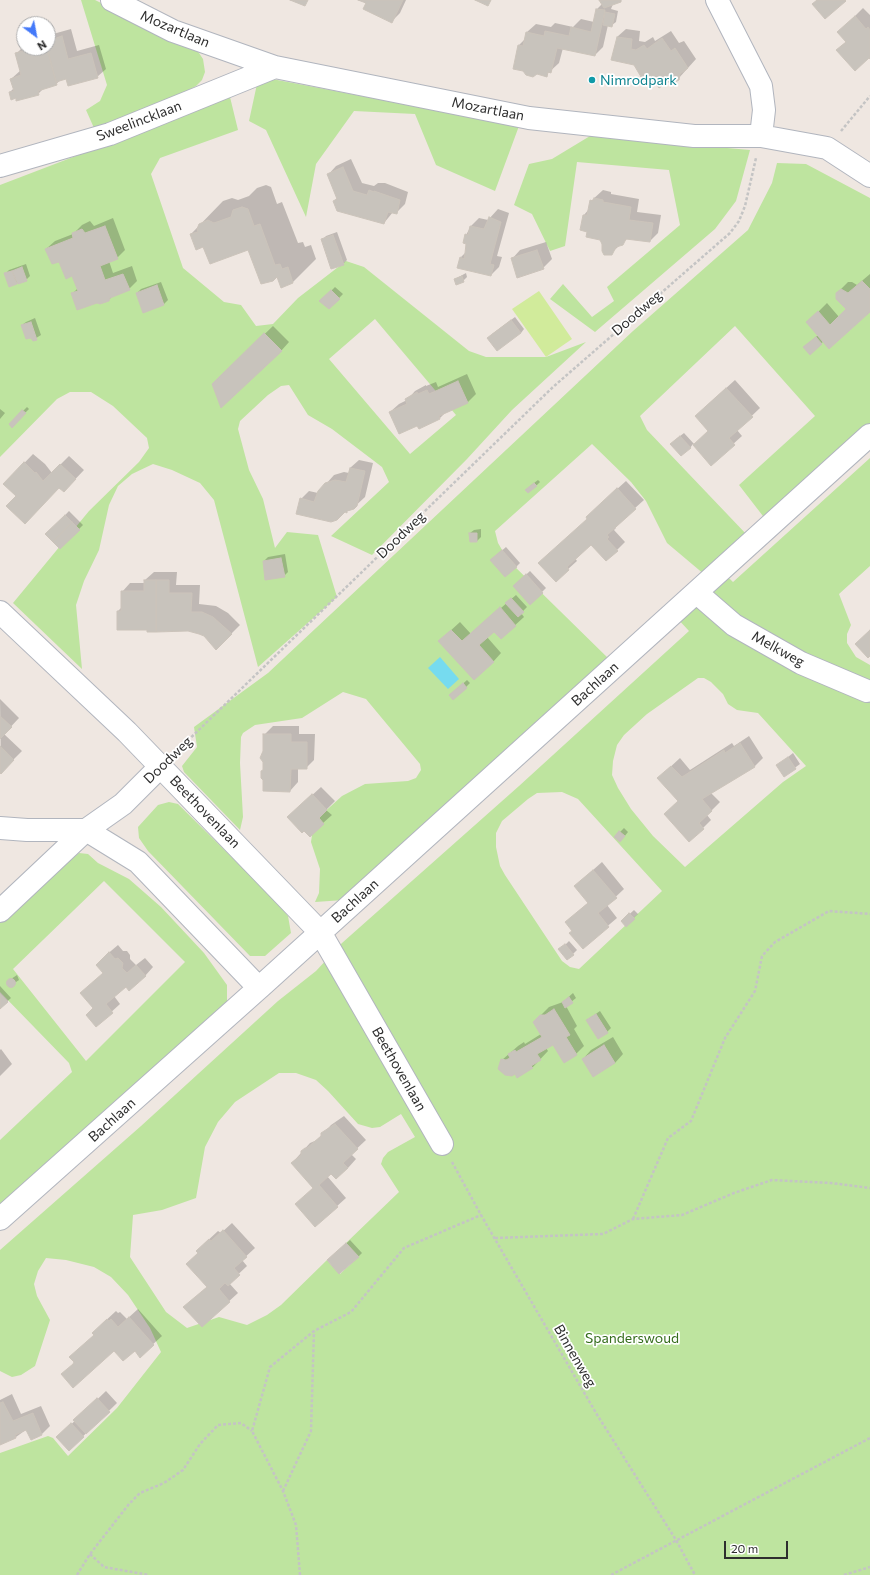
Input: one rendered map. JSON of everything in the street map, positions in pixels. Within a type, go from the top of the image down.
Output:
[{"type":"street","name":"Mozartlaan","points":[[112,0],[173,31],[275,66],[529,118],[694,136],[761,136],[827,148],[870,176]]},
{"type":"street","points":[[716,0],[760,86],[764,110],[761,136]]},
{"type":"street","name":"Sweelincklaan","points":[[0,166],[110,134],[275,66]]},
{"type":"street","name":"Bachlaan","points":[[320,932],[870,436]]},
{"type":"street","name":"Melkweg","points":[[697,593],[734,625],[795,660],[867,691]]},
{"type":"street","name":"Beethovenlaan","points":[[0,612],[127,732],[320,932],[442,1144]]},
{"type":"street","name":"Doodweg","points":[[0,911],[86,830],[123,804],[161,766]]},
{"type":"street","points":[[0,828],[27,830],[86,830],[138,862],[259,988],[320,932]]},
{"type":"street","name":"Bachlaan","points":[[0,1219],[259,988]]},
{"type":"path","points":[[827,148],[870,96]]},
{"type":"path","name":"Doodweg","points":[[161,766],[553,387],[730,233],[739,221],[745,206],[761,136]]},
{"type":"path","points":[[633,1219],[668,1138],[691,1121],[725,1038],[755,991],[762,956],[775,942],[829,911],[870,914]]},
{"type":"path","name":"Binnenweg","points":[[442,1144],[481,1215],[596,1413],[676,1540],[695,1575]]},
{"type":"path","points":[[495,1238],[602,1234],[633,1219],[682,1215],[734,1193],[772,1180],[831,1183],[870,1188]]},
{"type":"path","points":[[252,1431],[270,1367],[314,1331],[350,1312],[404,1248],[481,1215]]},
{"type":"path","points":[[283,1491],[311,1431],[314,1331]]},
{"type":"path","points":[[77,1575],[90,1554],[129,1504],[140,1493],[164,1483],[183,1470],[200,1444],[218,1425],[241,1423],[252,1431],[283,1491],[296,1526],[300,1575]]},
{"type":"path","points":[[611,1575],[870,1438]]},
{"type":"path","points":[[90,1554],[104,1568],[149,1575]]},
{"type":"path","points":[[844,1575],[870,1567]]},
{"type":"path","points":[[854,1575],[859,1571]]},
{"type":"green space","points":[[81,0],[95,0],[197,50],[203,59],[205,72],[202,80],[196,86],[175,97],[94,128],[86,110],[100,101],[107,85]]},
{"type":"green space","points":[[272,79],[519,126],[495,191],[436,165],[415,114],[354,111],[316,164],[306,217],[266,130],[249,121],[257,84]]},
{"type":"green space","points":[[230,97],[238,130],[160,158],[151,174],[183,268],[224,302],[241,305],[256,326],[273,324],[298,298],[346,261],[364,267],[469,351],[486,357],[546,357],[586,342],[512,410],[467,459],[372,555],[331,536],[389,482],[382,467],[332,429],[308,415],[289,385],[281,386],[268,395],[240,421],[238,429],[249,470],[263,499],[275,548],[287,532],[318,535],[337,597],[258,667],[214,500],[200,483],[172,470],[153,464],[132,474],[118,486],[109,505],[99,550],[84,581],[76,605],[82,669],[13,603],[89,511],[139,462],[149,448],[147,438],[113,406],[91,392],[70,392],[57,399],[0,457],[0,185]],"holes":[[[375,319],[456,415],[410,454],[329,359]]]},
{"type":"green space","points":[[590,136],[750,150],[736,201],[715,229],[595,332],[550,299],[563,284],[592,317],[614,301],[607,287],[680,225],[669,170],[577,162],[565,246],[550,251],[532,214],[514,205],[529,164],[552,159]]},
{"type":"green space","points":[[777,163],[806,164],[870,198],[870,426],[766,520],[739,485],[815,416],[735,326],[640,416],[647,430],[748,536],[705,575],[667,543],[646,501],[631,482],[592,444],[495,531],[498,543],[508,560],[610,660],[344,900],[315,902],[319,893],[320,869],[311,842],[312,835],[320,816],[342,796],[365,784],[408,781],[416,778],[421,770],[420,764],[366,699],[343,692],[302,718],[255,725],[243,733],[241,737],[240,763],[243,817],[240,830],[184,772],[182,766],[197,747],[194,727],[268,673],[633,331],[748,230],[772,183]]},
{"type":"green space","points":[[539,291],[572,339],[546,357],[512,309]]},
{"type":"green space","name":"Spanderswoud","points":[[870,458],[870,566],[839,594],[851,625],[847,634],[847,643],[856,657],[870,665],[870,1575],[0,1575],[0,1453],[48,1436],[53,1438],[68,1456],[117,1408],[161,1352],[150,1328],[128,1295],[111,1277],[94,1267],[66,1260],[46,1258],[38,1271],[34,1284],[37,1296],[50,1320],[35,1366],[21,1375],[12,1377],[0,1371],[0,1250],[141,1126],[278,1001],[316,971],[342,943],[519,786],[689,631],[676,617],[724,573],[733,582]],"holes":[[[698,678],[704,678],[711,682],[723,694],[728,704],[737,710],[758,713],[806,766],[783,782],[685,867],[653,836],[631,809],[612,775],[613,761],[617,745],[624,735],[647,714]],[[562,792],[578,799],[662,891],[579,969],[570,967],[562,961],[500,866],[496,847],[496,833],[502,821],[537,793]],[[279,1073],[296,1073],[316,1080],[358,1124],[372,1128],[380,1127],[401,1114],[415,1137],[388,1152],[383,1158],[381,1164],[399,1192],[346,1243],[358,1257],[340,1274],[327,1260],[281,1305],[267,1315],[247,1325],[219,1317],[187,1328],[166,1312],[130,1257],[133,1215],[162,1210],[196,1198],[205,1147],[218,1122],[235,1102]]]},
{"type":"green space","points":[[169,802],[178,804],[277,902],[288,916],[291,933],[265,956],[250,956],[148,851],[139,838],[138,827],[158,805]]},
{"type":"green space","points":[[79,853],[88,854],[98,863],[129,879],[161,907],[204,953],[227,985],[227,1003],[0,1207],[0,1140],[72,1072],[69,1063],[0,992],[0,919]],"holes":[[[104,881],[185,962],[86,1061],[13,969]]]},
{"type":"water","points":[[440,657],[459,679],[448,689],[428,668]]},
{"type":"building","points":[[290,0],[308,0],[305,6]]},
{"type":"building","points":[[358,0],[403,0],[392,23],[363,9],[366,3]]},
{"type":"building","points":[[475,0],[491,0],[488,6]]},
{"type":"building","points":[[599,0],[621,0],[621,2],[604,8]]},
{"type":"building","points":[[817,0],[846,1],[825,19],[812,4]]},
{"type":"building","points":[[596,9],[605,10],[595,56],[557,48],[551,73],[548,72],[547,77],[537,74],[533,77],[526,75],[523,71],[513,69],[518,45],[523,46],[526,32],[544,36],[545,31],[569,36],[571,27],[591,32]]},
{"type":"building","points":[[605,12],[615,14],[612,27],[603,25]]},
{"type":"building","points":[[855,16],[866,29],[868,27],[870,30],[870,59],[869,58],[855,71],[836,50],[846,42],[837,32]]},
{"type":"building","points":[[62,36],[68,59],[91,53],[98,78],[68,86],[66,79],[56,82],[49,56],[56,56],[56,38]]},
{"type":"building","points":[[617,37],[632,39],[631,49],[636,50],[644,45],[647,49],[662,38],[671,51],[675,48],[688,68],[680,74],[679,80],[673,83],[668,82],[659,88],[657,85],[654,86],[649,79],[644,82],[634,65],[611,60]]},
{"type":"building","points":[[15,53],[16,56],[49,56],[57,85],[38,91],[39,95],[16,101],[16,98],[11,100],[9,92],[14,91],[10,79],[21,75]]},
{"type":"building","points":[[343,167],[353,191],[367,195],[369,190],[400,200],[397,214],[388,212],[384,224],[337,211],[333,201],[337,199],[327,174]]},
{"type":"building","points":[[594,198],[603,200],[603,202],[631,207],[629,220],[653,223],[650,242],[626,239],[623,245],[616,247],[612,255],[604,255],[600,240],[586,237],[587,232],[580,230],[583,215],[587,215],[590,200],[593,201]]},
{"type":"building","points":[[242,207],[248,209],[254,226],[260,224],[275,265],[280,264],[282,269],[288,267],[293,283],[281,288],[277,277],[273,281],[261,284],[248,250],[210,264],[203,247],[196,250],[190,234],[198,232],[197,229],[199,224],[208,220],[214,223],[231,217],[233,210]]},
{"type":"building","points":[[489,217],[501,222],[490,264],[494,265],[491,276],[457,268],[460,257],[464,259],[466,244],[463,243],[465,234],[468,235],[470,226],[484,229]]},
{"type":"building","points":[[105,226],[118,259],[100,266],[105,280],[123,274],[130,290],[110,298],[109,301],[100,304],[97,303],[77,310],[71,293],[78,291],[72,276],[66,279],[59,262],[52,264],[45,249],[73,238],[72,233],[82,229],[85,233]]},
{"type":"building","points":[[333,235],[344,265],[331,269],[321,239]]},
{"type":"building","points":[[537,250],[544,269],[517,278],[511,258]]},
{"type":"building","points":[[22,267],[27,281],[18,284],[12,271]]},
{"type":"building","points":[[12,271],[17,284],[9,287],[4,273]]},
{"type":"building","points":[[462,276],[464,282],[456,285],[454,279]]},
{"type":"building","points":[[862,281],[870,289],[870,312],[829,349],[806,322],[818,311],[830,325],[846,309],[836,299],[836,293],[841,289],[848,293]]},
{"type":"building","points":[[157,285],[164,305],[143,313],[136,293]]},
{"type":"building","points":[[331,290],[340,299],[329,309],[319,301]]},
{"type":"building","points":[[511,320],[521,333],[497,351],[487,338]]},
{"type":"building","points":[[31,322],[37,340],[33,341],[31,338],[26,339],[21,325]]},
{"type":"building","points":[[264,333],[282,351],[221,408],[212,384]]},
{"type":"building","points":[[816,337],[822,344],[810,355],[803,347]]},
{"type":"building","points":[[458,381],[468,403],[439,416],[440,419],[419,429],[417,426],[399,434],[389,412],[407,404],[405,399],[417,392],[418,394],[427,390],[429,394]]},
{"type":"building","points":[[726,388],[753,417],[729,438],[735,445],[711,466],[693,445],[708,431],[695,416]]},
{"type":"building","points":[[22,410],[26,413],[12,428],[9,424]]},
{"type":"building","points":[[680,436],[691,448],[681,456],[670,444]]},
{"type":"building","points":[[24,462],[35,473],[36,472],[43,481],[60,464],[76,479],[64,492],[59,488],[25,524],[6,506],[16,496],[3,484]]},
{"type":"building","points":[[350,468],[365,471],[357,506],[354,509],[347,511],[347,513],[345,512],[337,520],[331,522],[296,514],[300,498],[314,502],[318,491],[325,483],[335,480],[346,482]]},
{"type":"building","points":[[534,483],[537,486],[528,493],[525,490]]},
{"type":"building","points":[[617,488],[636,509],[607,535],[609,537],[607,539],[618,551],[606,561],[591,545],[567,567],[569,570],[556,582],[538,563],[587,519],[586,517]]},
{"type":"building","points":[[65,515],[72,522],[53,542],[45,534]]},
{"type":"building","points":[[72,522],[80,530],[60,549],[53,542]]},
{"type":"building","points":[[469,533],[477,533],[477,542],[470,542]]},
{"type":"building","points":[[502,550],[517,567],[505,577],[490,560]]},
{"type":"building","points":[[281,558],[285,577],[265,580],[263,561]]},
{"type":"building","points":[[526,574],[543,593],[530,605],[513,586]]},
{"type":"building","points":[[144,580],[156,580],[156,632],[147,632],[147,630],[117,630],[117,611],[121,611],[121,591],[144,591]]},
{"type":"building","points":[[156,580],[169,580],[169,593],[192,593],[191,612],[202,612],[213,617],[232,634],[216,650],[204,636],[199,634],[188,631],[156,632]]},
{"type":"building","points":[[511,598],[524,612],[518,617],[505,603]]},
{"type":"building","points":[[500,607],[516,626],[501,639],[494,632],[479,645],[494,662],[474,680],[438,641],[451,630],[462,641]]},
{"type":"building","points":[[870,630],[870,656],[868,658],[855,644]]},
{"type":"building","points":[[463,683],[467,688],[453,700],[449,695]]},
{"type":"building","points":[[0,716],[12,727],[0,739]]},
{"type":"building","points":[[263,734],[291,734],[291,742],[307,742],[307,769],[291,769],[290,792],[263,791],[261,771],[263,770],[263,762],[260,758],[263,751]]},
{"type":"building","points":[[740,743],[755,767],[702,799],[712,811],[699,823],[704,829],[689,842],[664,814],[678,801],[657,778],[671,766],[682,777],[724,750],[725,753]]},
{"type":"building","points":[[0,746],[14,760],[1,774],[0,773]]},
{"type":"building","points":[[788,757],[796,769],[784,777],[776,765]]},
{"type":"building","points":[[312,794],[327,810],[319,818],[324,824],[310,837],[304,831],[302,833],[287,817]]},
{"type":"building","points":[[619,831],[625,836],[620,842],[614,837]]},
{"type":"building","points":[[593,870],[617,898],[598,913],[609,927],[583,949],[569,933],[572,931],[565,922],[588,903],[574,886]]},
{"type":"building","points":[[629,913],[635,919],[626,927],[621,921]]},
{"type":"building","points":[[565,944],[574,955],[567,960],[558,949]]},
{"type":"building","points":[[109,952],[115,959],[118,958],[123,963],[122,968],[127,973],[136,965],[146,976],[129,991],[126,987],[106,1004],[113,1013],[96,1027],[86,1015],[93,1008],[80,993],[103,973],[96,965]]},
{"type":"building","points":[[11,978],[16,983],[11,988],[6,983]]},
{"type":"building","points":[[0,994],[8,1002],[0,1009]]},
{"type":"building","points":[[569,997],[573,1003],[565,1008],[562,1002]]},
{"type":"building","points":[[554,1009],[570,1035],[566,1037],[577,1055],[564,1063],[553,1045],[537,1054],[541,1060],[531,1066],[533,1068],[517,1078],[515,1074],[512,1076],[505,1075],[498,1069],[501,1059],[506,1060],[510,1058],[508,1054],[515,1050],[516,1052],[542,1037],[533,1022],[540,1015],[545,1015]]},
{"type":"building","points":[[596,1014],[608,1033],[598,1039],[586,1020]]},
{"type":"building","points":[[604,1045],[615,1063],[593,1077],[582,1059]]},
{"type":"building","points":[[335,1124],[358,1149],[343,1163],[348,1168],[336,1179],[331,1174],[319,1185],[338,1207],[315,1227],[295,1204],[313,1188],[291,1163],[301,1155],[301,1151],[321,1136],[321,1133]]},
{"type":"building","points":[[223,1230],[247,1257],[234,1268],[240,1275],[228,1286],[225,1283],[219,1289],[230,1302],[202,1327],[183,1307],[207,1287],[186,1264],[198,1253],[196,1251],[209,1239],[211,1241]]},
{"type":"building","points":[[346,1243],[359,1257],[339,1274],[327,1260]]},
{"type":"building","points":[[129,1317],[154,1345],[140,1358],[135,1351],[123,1361],[114,1351],[73,1388],[61,1374],[74,1362],[69,1357],[94,1335],[92,1333],[107,1319],[109,1321],[111,1319],[118,1327]]},
{"type":"building","points":[[97,1398],[110,1412],[86,1434],[73,1420]]},
{"type":"building","points":[[3,1402],[13,1421],[33,1413],[42,1435],[31,1440],[26,1430],[15,1435],[16,1438],[0,1445],[0,1403]]},
{"type":"building","points":[[71,1423],[84,1437],[69,1451],[56,1437]]},
{"type":"place","name":"Nimrodpark","points":[[592,80]]}]
